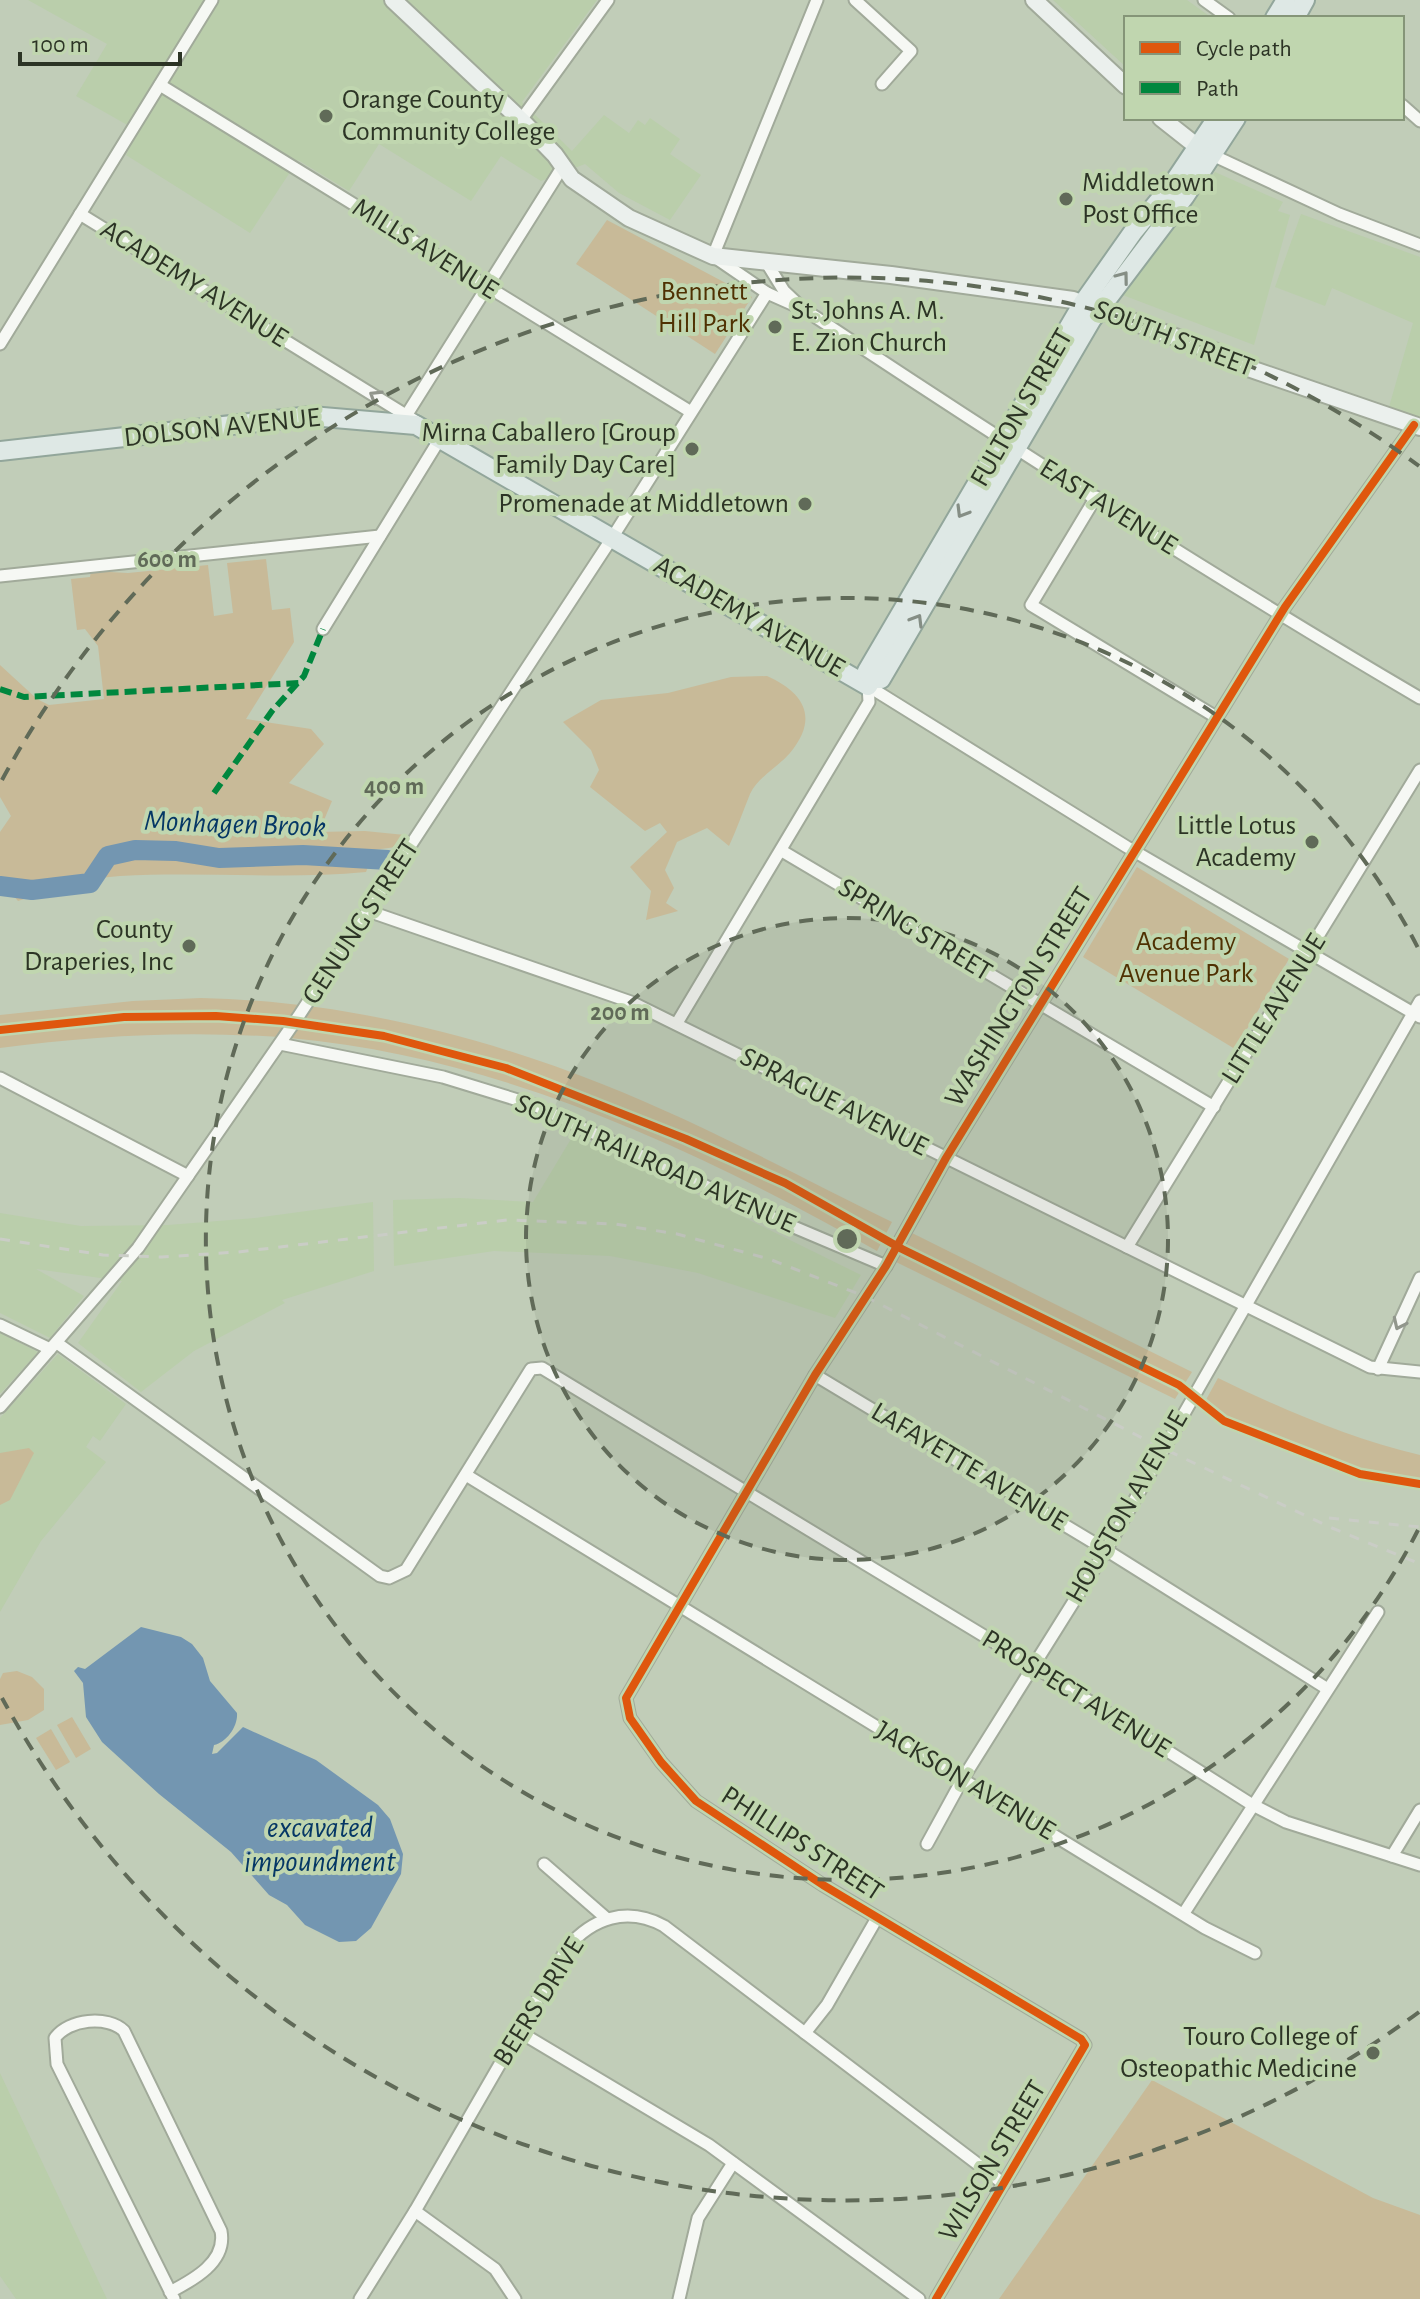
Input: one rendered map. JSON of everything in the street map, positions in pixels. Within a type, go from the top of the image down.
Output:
[{"type":"main road","name":"FULTON STREET","points":[[1206,152],[1216,120]]},
{"type":"main road","name":"FULTON STREET","points":[[870,683],[867,671],[1011,446],[1133,232],[1234,120]]},
{"type":"main road","name":"DOLSON AVENUE","points":[[0,451],[311,416],[404,419],[441,437]]},
{"type":"main road","name":"ACADEMY AVENUE","points":[[441,437],[612,538],[870,683]]},
{"type":"street","points":[[0,344],[212,0]]},
{"type":"street","name":"SOUTH STREET","points":[[393,0],[521,120],[572,179],[629,218],[713,256],[765,260],[1092,306],[1219,353],[1248,368],[1417,426]]},
{"type":"street","points":[[521,120],[608,0]]},
{"type":"street","points":[[713,256],[817,0]]},
{"type":"street","points":[[855,0],[911,51],[882,84]]},
{"type":"street","points":[[1034,0],[1124,84]]},
{"type":"street","points":[[1204,0],[1226,16]]},
{"type":"street","name":"MILLS AVENUE","points":[[160,85],[691,412]]},
{"type":"street","points":[[1404,107],[1420,121]]},
{"type":"street","points":[[1164,120],[1206,152],[1327,209],[1420,245]]},
{"type":"street","points":[[404,419],[563,166]]},
{"type":"street","name":"ACADEMY AVENUE","points":[[80,214],[404,419]]},
{"type":"street","name":"EAST AVENUE","points":[[713,256],[767,293],[802,308]]},
{"type":"street","name":"EAST AVENUE","points":[[765,260],[784,291],[802,308],[1011,446],[1280,615],[1420,698]]},
{"type":"street","name":"GENUNG STREET","points":[[0,1407],[138,1248],[280,1044],[612,538],[767,293]]},
{"type":"street","name":"WASHINGTON STREET","points":[[679,1604],[815,1375],[886,1266],[946,1158],[1216,717],[1280,615],[1417,426]]},
{"type":"street","points":[[323,629],[441,437]]},
{"type":"street","points":[[1096,497],[1031,605],[1216,717]]},
{"type":"street","points":[[0,576],[380,536]]},
{"type":"street","points":[[677,1023],[869,702],[870,683]]},
{"type":"street","name":"ACADEMY AVENUE","points":[[870,683],[1135,852],[1305,954],[1416,1016]]},
{"type":"street","name":"LITTLE AVENUE","points":[[1127,1247],[1305,954],[1331,920],[1420,770]]},
{"type":"street","name":"SPRING STREET","points":[[782,851],[1214,1107]]},
{"type":"street","name":"SPRAGUE AVENUE","points":[[368,911],[631,1002],[1378,1369],[1420,1372]]},
{"type":"street","name":"HOUSTON AVENUE","points":[[927,1844],[1032,1665],[1106,1550],[1416,1016],[1420,1001]]},
{"type":"street","name":"SOUTH RAILROAD AVENUE","points":[[280,1044],[429,1074],[534,1105],[782,1222],[886,1266]]},
{"type":"street","points":[[0,1078],[188,1176]]},
{"type":"street","points":[[1378,1369],[1420,1278]]},
{"type":"street","points":[[0,1325],[53,1346],[380,1576],[394,1578],[406,1570],[466,1475]]},
{"type":"street","name":"PROSPECT AVENUE","points":[[466,1475],[533,1367],[546,1370],[1032,1665],[1251,1804],[1286,1822],[1420,1865]]},
{"type":"street","name":"LAFAYETTE AVENUE","points":[[815,1375],[1106,1550],[1326,1688]]},
{"type":"street","name":"JACKSON AVENUE","points":[[466,1475],[962,1780],[1255,1953]]},
{"type":"street","name":"PHILLIPS STREET","points":[[679,1604],[628,1691],[625,1704],[630,1718],[667,1770],[696,1801],[877,1918],[1081,2039],[1085,2045]]},
{"type":"street","points":[[1184,1913],[1251,1804],[1378,1612]]},
{"type":"street","points":[[1392,1856],[1420,1810]]},
{"type":"street","points":[[544,1864],[606,1918]]},
{"type":"street","name":"BEERS DRIVE","points":[[360,2299],[415,2211],[567,1948],[583,1931],[606,1918],[635,1916],[664,1926],[805,2033]]},
{"type":"street","points":[[877,1918],[827,2005],[805,2033],[1004,2184]]},
{"type":"street","points":[[105,2022],[124,2031],[146,2083],[221,2231],[221,2246],[206,2270],[172,2296],[54,2056],[55,2038],[74,2024],[105,2022]]},
{"type":"street","points":[[518,2031],[733,2163],[919,2299]]},
{"type":"street","name":"WILSON STREET","points":[[936,2299],[1085,2045]]},
{"type":"street","points":[[679,2299],[698,2218],[733,2163]]},
{"type":"street","points":[[415,2211],[495,2269],[515,2299]]},
{"type":"shaded area","name":"Orange County Community College","points":[[28,0],[597,0],[522,102],[572,151],[604,115],[629,133],[638,120],[645,125],[650,118],[680,139],[670,154],[701,175],[670,220],[619,193],[585,164],[541,181],[501,156],[471,201],[379,144],[349,191],[298,160],[250,233],[126,155],[138,131],[76,96],[107,44]]},
{"type":"shaded area","points":[[1053,0],[1187,0],[1209,16],[1124,16],[1124,65]]},
{"type":"shaded area","points":[[1215,172],[1283,202],[1278,211],[1290,215],[1254,345],[1120,294]]},
{"type":"shaded area","points":[[1301,214],[1420,257],[1420,417],[1389,407],[1413,323],[1332,288],[1325,306],[1275,287]]},
{"type":"shaded area","points":[[574,1134],[861,1275],[835,1318],[698,1273],[610,1256],[494,1251],[394,1266],[393,1200],[459,1198],[533,1202]]},
{"type":"shaded area","points":[[373,1202],[374,1271],[282,1300],[285,1303],[194,1351],[141,1392],[78,1343],[122,1281],[36,1269],[84,1296],[50,1338],[0,1313],[0,1213],[81,1226],[168,1225],[255,1218]]},
{"type":"shaded area","points":[[0,1333],[38,1352],[1,1393],[0,1393]]},
{"type":"shaded area","points":[[58,1354],[126,1404],[100,1441],[93,1436],[86,1447],[106,1462],[41,1541],[0,1612],[0,1418]]},
{"type":"shaded area","points":[[0,2073],[107,2299],[16,2299],[0,2276]]},
{"type":"green space","name":"Bennett Hill Park","points":[[607,220],[752,297],[715,354],[576,264]]},
{"type":"green space","points":[[266,559],[272,610],[290,608],[294,642],[246,719],[311,729],[324,744],[289,783],[332,801],[319,832],[365,831],[405,835],[396,847],[358,852],[371,859],[366,872],[107,877],[18,901],[0,879],[0,832],[11,816],[0,797],[0,665],[37,699],[49,705],[104,699],[98,646],[85,629],[77,630],[71,579],[90,577],[91,571],[128,573],[208,565],[214,616],[233,613],[227,563]]},
{"type":"green space","points":[[767,676],[790,690],[803,707],[804,728],[799,740],[750,794],[729,846],[707,828],[677,842],[665,870],[674,888],[666,903],[678,911],[646,920],[651,891],[630,867],[667,832],[660,823],[645,831],[590,787],[599,770],[591,750],[563,722],[601,700],[668,693],[731,677]]},
{"type":"green space","name":"Academy Avenue Park","points":[[1137,867],[1289,959],[1235,1049],[1083,957]]},
{"type":"green space","points":[[201,998],[252,1000],[354,1013],[505,1049],[676,1115],[892,1222],[877,1251],[739,1178],[594,1113],[444,1065],[367,1048],[290,1038],[181,1034],[108,1037],[0,1048],[0,1015],[133,1001]]},
{"type":"green space","points":[[912,1233],[1192,1372],[1175,1399],[896,1262]]},
{"type":"green space","points":[[1218,1378],[1317,1422],[1420,1455],[1420,1488],[1309,1454],[1202,1407]]},
{"type":"green space","points":[[29,1448],[34,1453],[10,1500],[0,1505],[0,1453]]},
{"type":"green space","points":[[17,1671],[32,1677],[44,1689],[44,1710],[28,1720],[0,1725],[0,1679],[3,1673]]},
{"type":"green space","points":[[72,1717],[91,1749],[76,1758],[57,1725]]},
{"type":"green space","points":[[51,1729],[70,1762],[56,1770],[36,1738]]},
{"type":"green space","points":[[1152,2080],[1373,2198],[1420,2215],[1420,2299],[999,2299]]},
{"type":"water","name":"excavated impoundment","points":[[141,1627],[181,1637],[192,1644],[203,1658],[210,1681],[237,1713],[231,1733],[214,1745],[212,1754],[217,1753],[243,1727],[316,1760],[378,1805],[390,1819],[403,1854],[401,1874],[371,1928],[356,1941],[339,1942],[305,1925],[287,1905],[269,1895],[231,1852],[159,1794],[102,1742],[86,1717],[83,1683],[74,1671],[78,1667],[85,1669]]},
{"type":"waterway","name":"Monhagen Brook","points":[[0,886],[32,890],[90,883],[108,856],[135,850],[176,851],[219,858],[303,855],[388,860]]},
{"type":"railway","points":[[0,1239],[103,1255],[162,1257],[238,1252],[507,1220],[615,1224],[677,1234],[769,1259],[864,1296],[1162,1448],[1332,1528],[1420,1564]]},
{"type":"railway","points":[[1329,1518],[1420,1527]]},
{"type":"marked path","points":[[214,793],[272,711],[304,676],[323,629]]},
{"type":"marked path","points":[[0,689],[24,697],[299,683]]},
{"type":"cycle path","points":[[936,2299],[1085,2045],[1081,2039],[823,1885],[696,1801],[661,1762],[630,1718],[626,1698],[815,1375],[886,1266],[946,1158],[1285,607],[1414,425]]},
{"type":"cycle path","points":[[0,1030],[124,1017],[216,1016],[283,1021],[384,1036],[506,1068],[686,1139],[785,1183],[902,1249],[1179,1385],[1224,1421],[1360,1474],[1420,1484]]},
{"type":"place","name":"Orange County Community College","points":[[326,116]]},
{"type":"place","name":"Middletown Post Office","points":[[1066,199]]},
{"type":"place","name":"St. Johns A. M. E. Zion Church","points":[[775,327]]},
{"type":"place","name":"Mirna Caballero [Group Family Day Care]","points":[[692,449]]},
{"type":"place","name":"Promenade at Middletown","points":[[805,504]]},
{"type":"place","name":"Little Lotus Academy","points":[[1312,842]]},
{"type":"place","name":"County Draperies, Inc","points":[[189,946]]},
{"type":"place","name":"Touro College of Osteopathic Medicine","points":[[1373,2053]]}]
